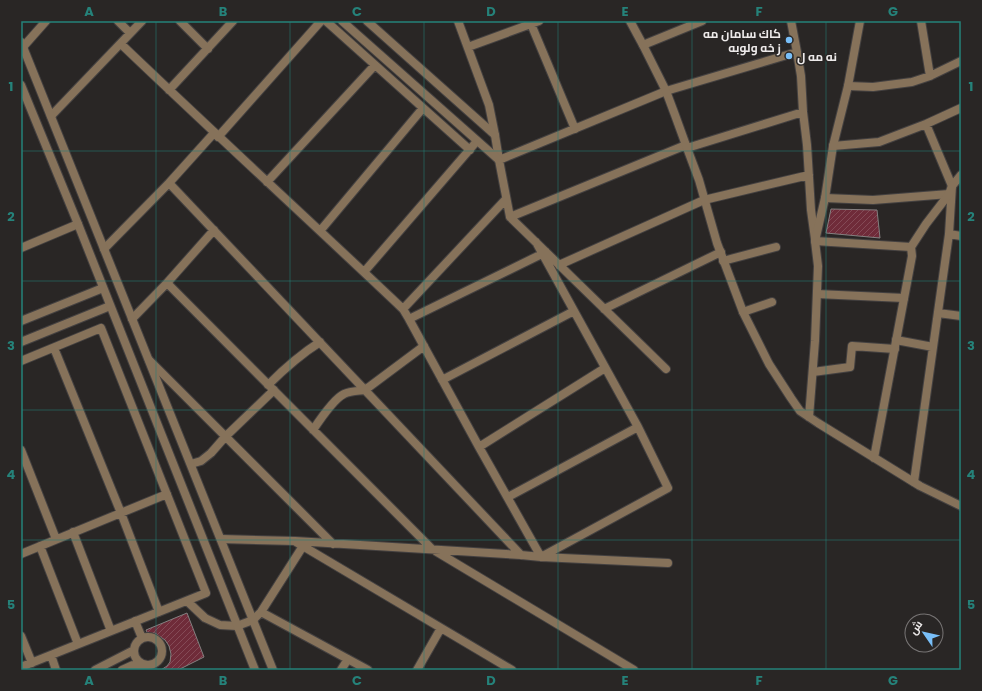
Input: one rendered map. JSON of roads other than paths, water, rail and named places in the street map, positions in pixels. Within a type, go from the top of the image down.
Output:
[{"type":"street","points":[[46,21],[22,44],[273,670]]},
{"type":"street","points":[[118,21],[130,33]]},
{"type":"street","points":[[51,116],[142,21]]},
{"type":"street","points":[[180,21],[208,49]]},
{"type":"street","points":[[169,90],[233,21]]},
{"type":"street","points":[[104,249],[216,135],[321,21]]},
{"type":"street","points":[[326,21],[470,150]]},
{"type":"street","points":[[342,21],[499,160]]},
{"type":"street","points":[[367,21],[495,135]]},
{"type":"street","points":[[458,21],[489,105],[510,217],[536,242],[544,253],[638,427],[668,488],[541,557]]},
{"type":"street","points":[[630,21],[644,45],[666,91],[699,180],[723,261],[743,312],[769,364],[800,411],[914,482],[961,506]]},
{"type":"street","points":[[644,45],[702,21]]},
{"type":"street","points":[[791,21],[801,76],[811,210],[818,266],[816,340],[809,417]]},
{"type":"street","points":[[816,244],[826,198],[833,146],[848,86],[860,21]]},
{"type":"street","points":[[922,21],[930,76]]},
{"type":"street","points":[[468,47],[535,23],[575,129]]},
{"type":"street","points":[[120,44],[403,309],[541,557]]},
{"type":"street","points":[[499,160],[666,91],[797,52]]},
{"type":"street","points":[[848,86],[881,86],[912,82],[930,76],[961,61]]},
{"type":"street","points":[[267,182],[375,65]]},
{"type":"street","points":[[21,84],[255,670]]},
{"type":"street","points":[[320,231],[423,108]]},
{"type":"street","points":[[833,146],[879,142],[926,124],[961,108]]},
{"type":"street","points":[[510,217],[686,147],[803,112]]},
{"type":"street","points":[[914,482],[949,234],[952,186],[926,124]]},
{"type":"street","points":[[364,272],[477,141]]},
{"type":"street","points":[[559,265],[704,200],[809,175]]},
{"type":"street","points":[[874,458],[912,256],[911,247],[961,175]]},
{"type":"street","points":[[169,183],[521,555]]},
{"type":"street","points":[[826,198],[873,200],[949,194]]},
{"type":"street","points":[[403,309],[506,199]]},
{"type":"street","points":[[21,248],[78,224]]},
{"type":"street","points":[[132,319],[167,283],[214,230]]},
{"type":"street","points":[[949,234],[961,236]]},
{"type":"street","points":[[816,244],[911,247]]},
{"type":"street","points":[[723,261],[776,247]]},
{"type":"street","points":[[604,309],[721,252]]},
{"type":"street","points":[[544,253],[559,265],[666,370]]},
{"type":"street","points":[[409,320],[544,253]]},
{"type":"street","points":[[167,283],[432,550],[634,670]]},
{"type":"street","points":[[21,321],[103,288]]},
{"type":"street","points":[[817,294],[904,298]]},
{"type":"street","points":[[743,312],[772,302]]},
{"type":"street","points":[[21,342],[110,306]]},
{"type":"street","points":[[442,380],[574,311]]},
{"type":"street","points":[[938,313],[961,316]]},
{"type":"street","points":[[21,361],[102,328],[206,593],[21,667]]},
{"type":"street","points":[[896,340],[933,347]]},
{"type":"street","points":[[191,464],[201,461],[211,453],[271,387],[285,368],[320,342]]},
{"type":"street","points":[[313,430],[323,416],[343,394],[365,390],[424,346]]},
{"type":"street","points":[[813,372],[850,367],[852,346],[895,349]]},
{"type":"street","points":[[54,348],[121,513],[159,612]]},
{"type":"street","points":[[149,360],[333,544]]},
{"type":"street","points":[[479,447],[605,368]]},
{"type":"street","points":[[508,497],[638,427]]},
{"type":"street","points":[[21,450],[56,539]]},
{"type":"street","points":[[21,554],[167,494]]},
{"type":"street","points":[[73,532],[111,631]]},
{"type":"street","points":[[220,539],[295,541],[668,564]]},
{"type":"street","points":[[295,541],[510,669]]},
{"type":"street","points":[[40,546],[78,644]]},
{"type":"street","points":[[186,601],[205,618],[220,625],[237,626],[253,620],[261,612],[303,546]]},
{"type":"street","points":[[261,612],[368,670]]},
{"type":"street","points":[[135,621],[142,638]]},
{"type":"street","points":[[417,670],[441,628]]},
{"type":"street","points":[[21,636],[32,663]]},
{"type":"street","points":[[122,670],[133,665],[155,667],[161,657],[162,651],[158,641],[153,638],[142,638],[135,646],[135,657],[142,665]]},
{"type":"street","points":[[95,670],[134,650]]},
{"type":"street","points":[[50,655],[56,670]]},
{"type":"street","points":[[341,670],[348,659]]},
{"type":"place","name":"كاك سامان مه ز خه ولوبه","points":[[789,40]]},
{"type":"place","name":"نه مه ل","points":[[789,56]]}]
